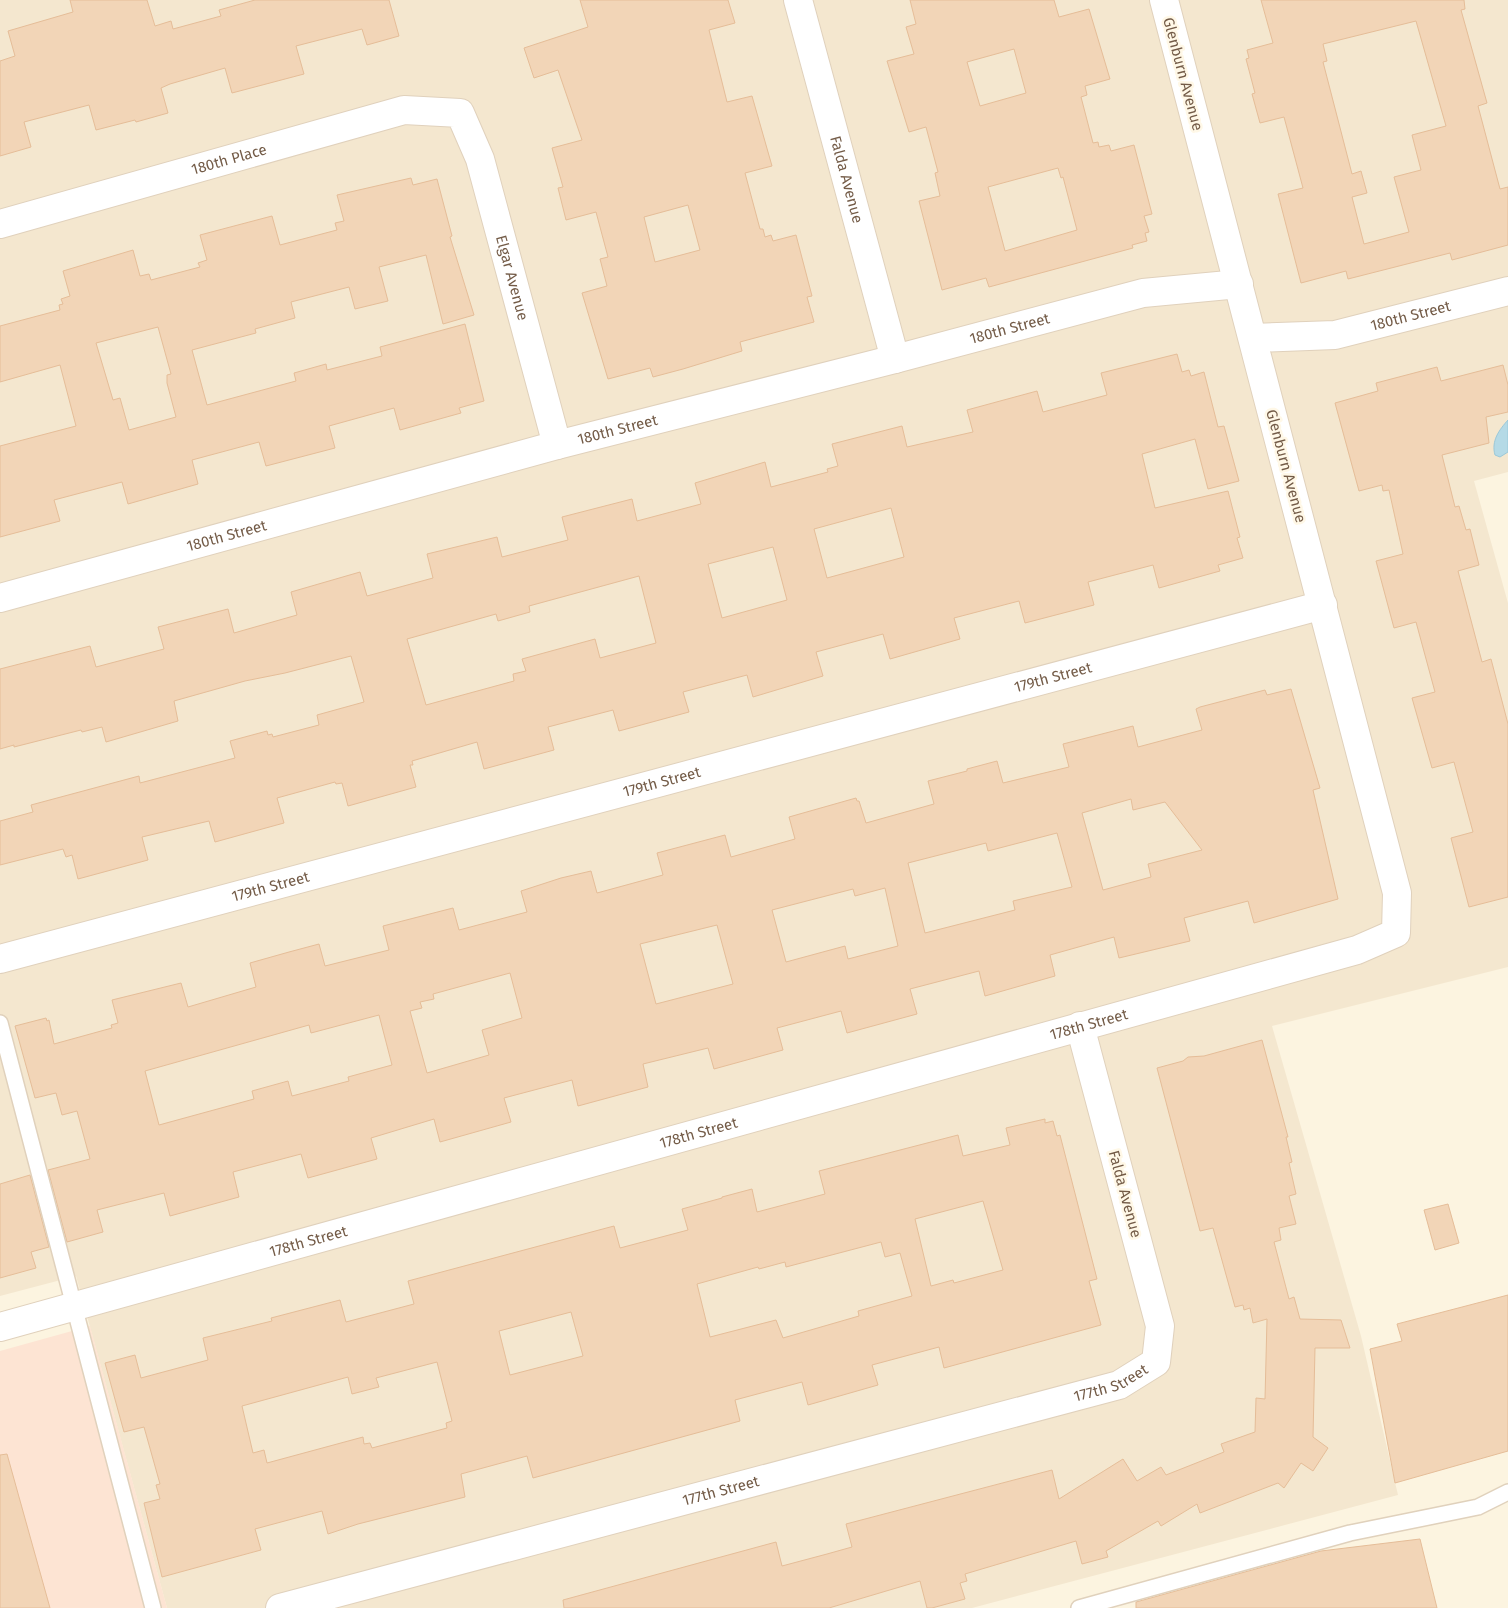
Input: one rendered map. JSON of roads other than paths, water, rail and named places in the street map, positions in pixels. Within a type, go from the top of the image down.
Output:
[{"type":"street","name":"Falda Avenue","points":[[798,0],[895,360]]},
{"type":"street","name":"Glenburn Avenue","points":[[1164,0],[1397,893],[1396,933]]},
{"type":"street","name":"180th Place","points":[[0,224],[404,110],[460,113]]},
{"type":"street","name":"Elgar Avenue","points":[[460,113],[480,159],[557,445]]},
{"type":"street","name":"180th Street","points":[[0,598],[557,445],[895,360],[1143,293],[1238,284]]},
{"type":"street","name":"180th Street","points":[[1253,338],[1335,335],[1508,290]]},
{"type":"street","name":"179th Street","points":[[0,959],[1323,605]]},
{"type":"street","name":"178th Street","points":[[0,1327],[1357,950],[1396,933]]},
{"type":"street","name":"Falda Avenue","points":[[1080,1026],[1160,1326],[1156,1362]]},
{"type":"street","name":"177th Street","points":[[280,1608],[1119,1384],[1156,1362]]},
{"type":"lane","points":[[0,1023],[153,1608]]},
{"type":"lane","points":[[1079,1608],[1350,1533],[1478,1507],[1508,1492]]},
{"type":"water","points":[[1508,420],[1508,452],[1500,457],[1495,455],[1495,440]]}]
